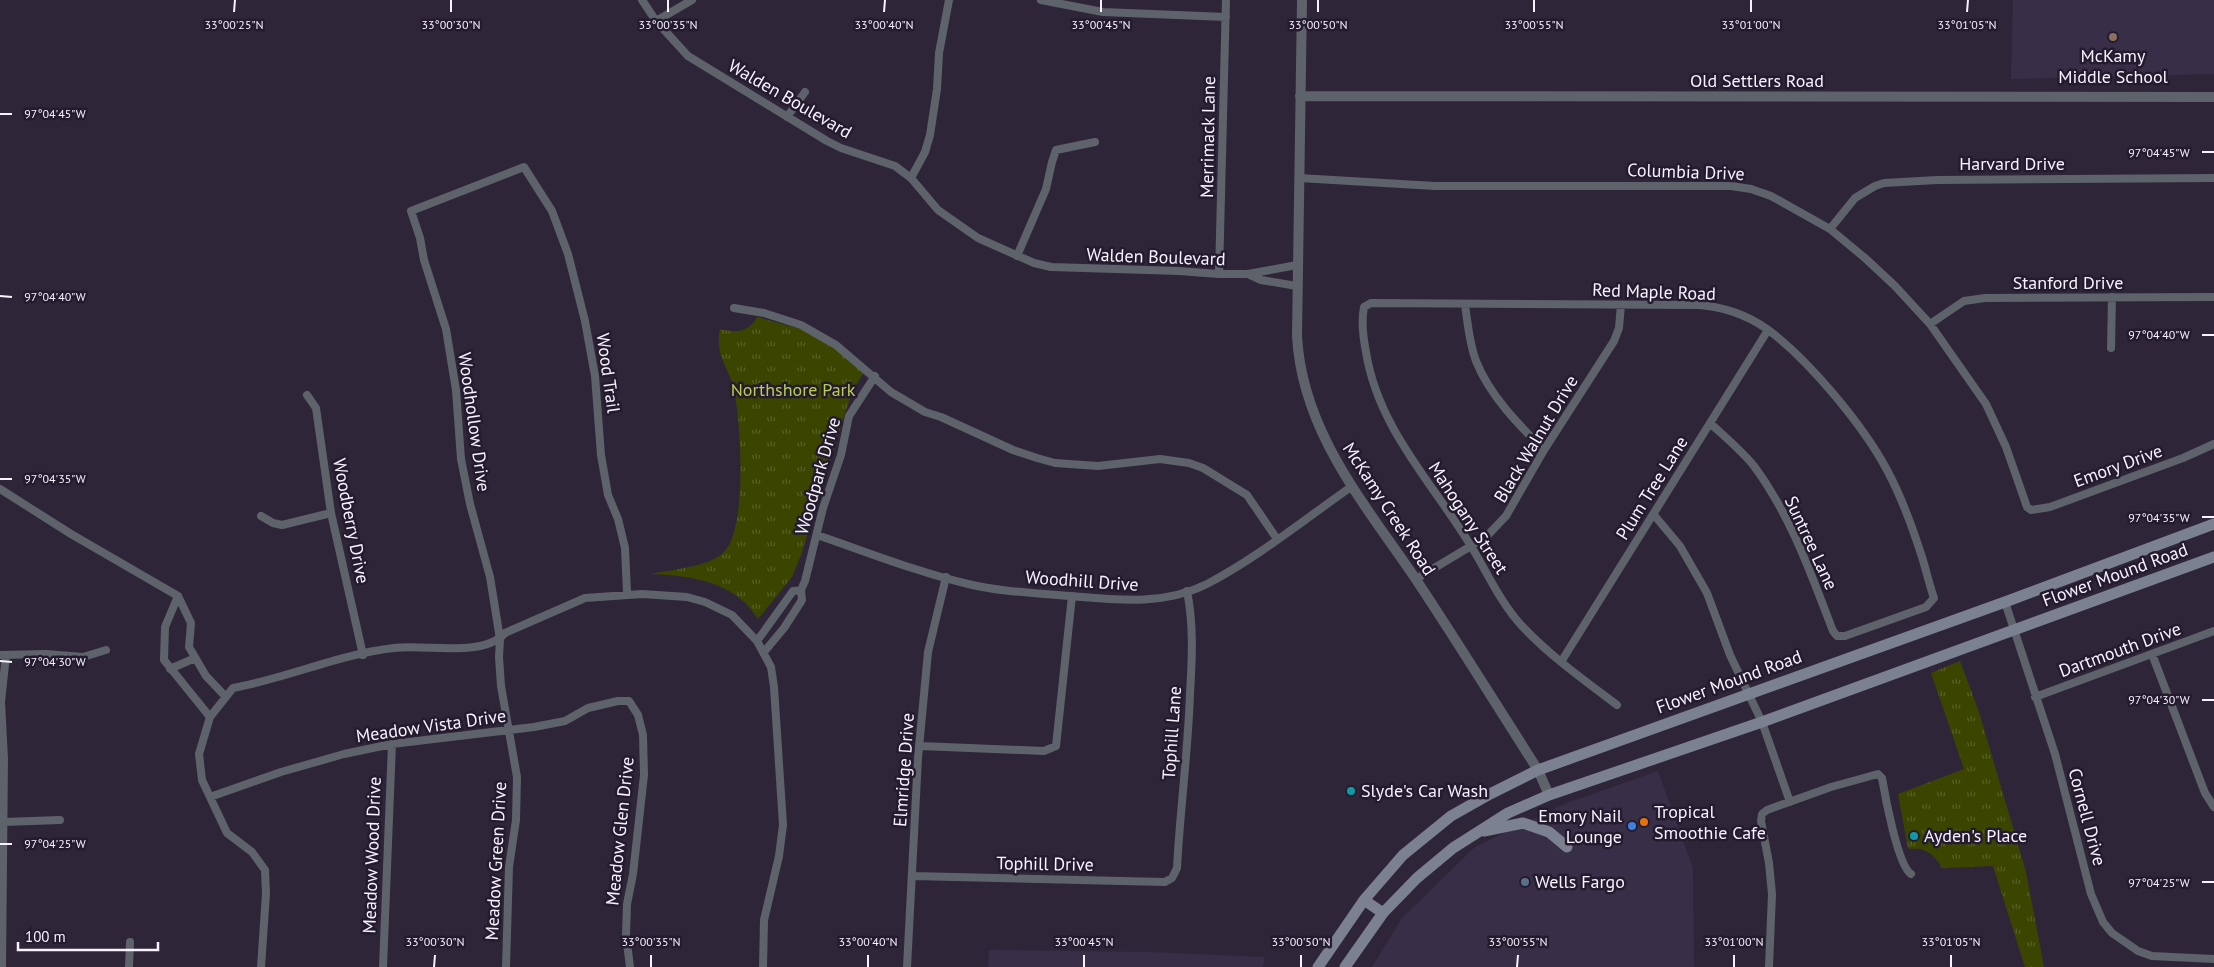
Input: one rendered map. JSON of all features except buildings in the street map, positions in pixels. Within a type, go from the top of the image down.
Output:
[{"type":"main road","name":"Flower Mound Road","points":[[1318,967],[1364,900],[1403,855],[1451,816],[1538,770],[2005,602],[2214,524]]},
{"type":"main road","name":"Flower Mound Road","points":[[1345,967],[1383,913],[1417,878],[1475,833],[1508,813],[1549,796],[2014,631],[2214,556]]},
{"type":"main road","points":[[1475,833],[1523,823],[1549,832],[1568,847]]},
{"type":"main road","points":[[1364,900],[1383,913]]},
{"type":"street","name":"Walden Boulevard","points":[[642,0],[656,21],[688,56],[827,141],[841,148],[883,160],[896,166],[911,178],[938,210],[978,238],[1017,256],[1051,267],[1219,274],[1248,274],[1297,265]]},
{"type":"street","points":[[656,21],[692,0]]},
{"type":"street","points":[[911,178],[925,152],[930,135],[937,89],[939,53],[949,0]]},
{"type":"street","points":[[1041,0],[1103,12],[1226,16]]},
{"type":"street","name":"Merrimack Lane","points":[[1219,274],[1226,0]]},
{"type":"street","name":"McKamy Creek Road","points":[[1302,0],[1296,286],[1298,360],[1305,384],[1318,424],[1351,487],[1416,579],[1538,770],[1549,796]]},
{"type":"street","points":[[787,117],[805,92]]},
{"type":"street","name":"Old Settlers Road","points":[[1300,96],[2214,97]]},
{"type":"street","points":[[1017,256],[1046,190],[1056,150],[1095,142]]},
{"type":"street","name":"Woodhollow Drive","points":[[500,638],[490,577],[470,504],[461,459],[456,390],[446,329],[411,211],[524,167]]},
{"type":"street","name":"Wood Trail","points":[[524,167],[552,210],[568,254],[585,321],[595,376],[601,455],[608,495],[618,518],[625,548],[627,594]]},
{"type":"street","name":"Columbia Drive","points":[[1299,178],[1435,186],[1731,186],[1751,189],[1771,196],[1830,230],[1865,258],[1895,286],[1930,324],[1986,404],[2006,447],[2027,507],[2031,510]]},
{"type":"street","name":"Harvard Drive","points":[[1830,230],[1860,194],[1874,186],[1892,182],[2214,178]]},
{"type":"street","name":"Walden Boulevard","points":[[1248,274],[1261,280],[1296,286]]},
{"type":"street","name":"Stanford Drive","points":[[1930,324],[1955,306],[1972,299],[2214,296]]},
{"type":"street","points":[[2111,348],[2112,297]]},
{"type":"street","name":"Red Maple Road","points":[[1364,307],[1371,303],[1713,306],[1741,315],[1768,330],[1796,354],[1843,406],[1887,470],[1902,504],[1934,598],[1926,607],[1845,636],[1837,636]]},
{"type":"street","points":[[1465,304],[1470,340],[1476,362],[1505,409],[1544,450]]},
{"type":"street","name":"Black Walnut Drive","points":[[1416,579],[1486,537],[1506,516],[1544,450],[1614,341],[1619,328],[1621,305]]},
{"type":"street","name":"Mahogany Street","points":[[1364,307],[1363,337],[1370,376],[1379,402],[1421,475],[1470,545],[1501,598],[1520,624],[1560,662],[1617,705]]},
{"type":"street","points":[[734,308],[764,313],[801,325],[836,345],[875,376],[891,392],[925,412],[941,417],[1013,450],[1055,463],[1098,466],[1160,459],[1203,468],[1247,495],[1277,539]]},
{"type":"street","name":"Plum Tree Lane","points":[[1560,662],[1654,515],[1768,330]]},
{"type":"street","name":"Woodpark Drive","points":[[764,652],[797,610],[802,600],[801,590],[805,581],[823,508],[842,455],[849,416],[875,376]]},
{"type":"street","name":"Woodberry Drive","points":[[307,395],[316,408],[331,513],[363,654]]},
{"type":"street","name":"Suntree Lane","points":[[1710,423],[1739,449],[1753,465],[1776,501],[1799,545],[1833,632],[1837,636]]},
{"type":"street","name":"Emory Drive","points":[[2031,510],[2050,507],[2183,458],[2214,444]]},
{"type":"street","name":"Woodhill Drive","points":[[817,535],[895,562],[968,584],[1102,600],[1140,601],[1188,591],[1207,584],[1277,539],[1351,487]]},
{"type":"street","points":[[0,489],[71,534],[178,596],[191,623],[189,647],[206,676],[226,696]]},
{"type":"street","points":[[261,516],[273,523],[282,525],[331,513]]},
{"type":"street","points":[[1654,515],[1680,546],[1694,567],[1707,593],[1730,655],[1762,722],[1790,802]]},
{"type":"street","name":"Elmridge Drive","points":[[907,967],[920,746],[928,652],[946,577]]},
{"type":"street","points":[[757,641],[793,591],[801,590]]},
{"type":"street","name":"Tophill Lane","points":[[1173,876],[1177,868],[1192,665],[1192,613],[1188,591]]},
{"type":"street","points":[[261,967],[266,894],[264,870],[252,852],[227,833],[202,780],[199,754],[210,717],[233,688],[260,683],[363,654],[394,648],[453,649],[474,647],[500,638],[505,633],[585,598],[627,594],[687,597],[705,602],[732,615],[757,641],[771,667],[783,825],[779,856],[764,920],[763,967]]},
{"type":"street","points":[[178,596],[165,627],[164,660],[210,717]]},
{"type":"street","points":[[920,746],[1044,751],[1056,746],[1072,596]]},
{"type":"street","name":"Cornell Drive","points":[[2005,602],[2061,777],[2091,894],[2103,922],[2112,933],[2138,951],[2152,956],[2214,959]]},
{"type":"street","name":"Dartmouth Drive","points":[[2036,697],[2214,631]]},
{"type":"street","name":"Meadow Green Drive","points":[[500,638],[501,686],[517,777],[516,820],[509,867],[506,911],[506,967]]},
{"type":"street","points":[[2,967],[4,759],[1,702],[3,655],[46,654],[83,657],[106,650]]},
{"type":"street","points":[[2152,654],[2205,793],[2214,807]]},
{"type":"street","points":[[170,669],[195,658]]},
{"type":"street","name":"Meadow Vista Drive","points":[[210,797],[281,772],[392,744],[534,727],[565,721],[588,708],[618,701],[629,701]]},
{"type":"street","name":"Meadow Glen Drive","points":[[629,701],[638,715],[643,735],[644,775],[633,874],[627,904],[626,935],[630,967]]},
{"type":"street","name":"Meadow Wood Drive","points":[[383,967],[392,744]]},
{"type":"street","points":[[1768,967],[1772,894],[1761,821],[1762,814],[1831,787],[1878,774],[1882,778],[1900,855],[1906,871],[1912,874]]},
{"type":"street","points":[[3,822],[60,820]]},
{"type":"street","name":"Tophill Drive","points":[[913,876],[1165,882],[1173,876]]},
{"type":"street","points":[[130,942],[130,967]]},
{"type":"shaded area","name":"McKamy Middle School","points":[[2013,0],[2214,0],[2214,74],[2011,79]]},
{"type":"shaded area","points":[[1658,771],[1693,868],[1694,967],[1372,967],[1402,918],[1475,847],[1567,803]]},
{"type":"shaded area","points":[[989,950],[1149,952],[1265,957],[1263,967],[988,967]]},
{"type":"green space","name":"Northshore Park","points":[[757,317],[804,330],[833,346],[864,372],[853,390],[801,555],[792,577],[758,619],[743,601],[723,588],[711,583],[687,577],[650,574],[708,562],[723,553],[731,541],[739,500],[739,426],[734,390],[719,347],[720,329],[736,331],[746,329]]},
{"type":"green space","points":[[1960,661],[1979,712],[2026,872],[2044,967],[2025,967],[1993,866],[1942,868],[1936,859],[1927,852],[1908,848],[1898,794],[1964,769],[1931,673]]},
{"type":"place","name":"McKamy Middle School","points":[[2113,37]]},
{"type":"place","name":"Slyde's Car Wash","points":[[1351,791]]},
{"type":"place","name":"Tropical Smoothie Cafe","points":[[1644,822]]},
{"type":"place","name":"Emory Nail Lounge","points":[[1632,826]]},
{"type":"place","name":"Ayden's Place","points":[[1914,836]]},
{"type":"place","name":"Wells Fargo","points":[[1525,882]]}]
